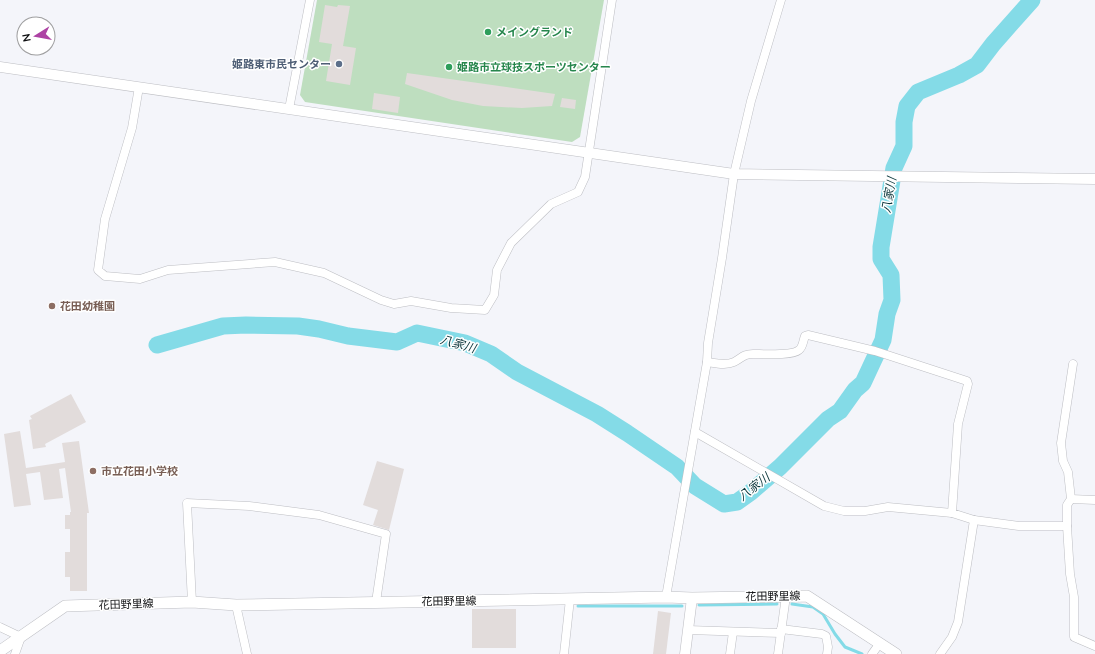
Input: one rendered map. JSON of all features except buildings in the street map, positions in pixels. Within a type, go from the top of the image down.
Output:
[{"type":"main road","name":"花田野里線","points":[[0,651],[66,606],[192,602],[236,605],[666,597],[806,596],[896,654]]},
{"type":"street","points":[[289,109],[310,0]]},
{"type":"street","points":[[139,87],[132,128],[105,219],[98,270],[106,276],[140,279],[168,270],[275,262],[324,273],[382,300],[394,304],[411,301],[451,308],[485,310],[494,295],[497,270],[511,243],[551,204],[578,192],[585,177],[612,0]]},
{"type":"street","points":[[666,597],[707,362],[708,343],[734,174],[751,100],[781,0]]},
{"type":"street","points":[[0,67],[734,174],[1095,179]]},
{"type":"street","points":[[707,362],[728,364],[734,362],[741,356],[749,354],[790,354],[798,351],[802,346],[805,336],[808,335],[875,351],[967,381],[968,384],[958,424],[952,513]]},
{"type":"street","points":[[1073,364],[1061,443],[1063,461],[1068,472],[1071,499],[1067,505],[1067,526],[1070,574],[1074,597],[1074,638],[1095,646]]},
{"type":"street","points":[[695,432],[824,506],[844,511],[865,511],[888,507],[952,513],[974,520],[1019,526],[1067,526]]},
{"type":"street","points":[[1071,499],[1095,500]]},
{"type":"street","points":[[192,602],[187,503],[249,506],[319,515],[386,534],[376,602]]},
{"type":"street","points":[[940,654],[952,637],[958,622],[974,520]]},
{"type":"street","points":[[778,654],[786,596]]},
{"type":"street","points":[[685,654],[692,598]]},
{"type":"street","points":[[564,654],[570,599]]},
{"type":"street","points":[[236,605],[248,654]]},
{"type":"street","points":[[0,627],[21,637],[15,654]]},
{"type":"street","points":[[688,630],[733,632],[781,631],[822,634],[826,636],[828,648],[827,654]]},
{"type":"street","points":[[730,654],[733,632]]},
{"type":"street","points":[[872,654],[880,643]]},
{"type":"green space","name":"姫路市立球技スポーツセンター","points":[[317,0],[604,0],[580,137],[572,142],[305,102],[300,95]]},
{"type":"waterway","name":"八家川","points":[[157,345],[223,326],[246,325],[298,326],[348,336],[397,342],[417,333],[465,343],[491,354],[517,372],[597,414],[677,467],[695,486],[724,504],[737,502],[780,467],[828,419],[840,411],[855,390],[863,383],[883,340],[887,314],[892,300],[891,275],[881,259],[881,247],[894,168],[904,146],[904,122],[907,106],[918,92],[959,75],[977,65],[993,44],[1032,0]]},
{"type":"waterway","points":[[699,605],[777,604]]},
{"type":"waterway","points":[[792,604],[813,607],[823,614],[845,647],[862,654]]},
{"type":"waterway","points":[[578,606],[682,606]]},
{"type":"place","name":"メイングランド","points":[[488,32]]},
{"type":"place","name":"姫路東市民センター","points":[[339,64]]},
{"type":"place","name":"姫路市立球技スポーツセンター","points":[[449,67]]},
{"type":"place","name":"花田幼稚園","points":[[52,306]]},
{"type":"place","name":"市立花田小学校","points":[[93,471]]}]
